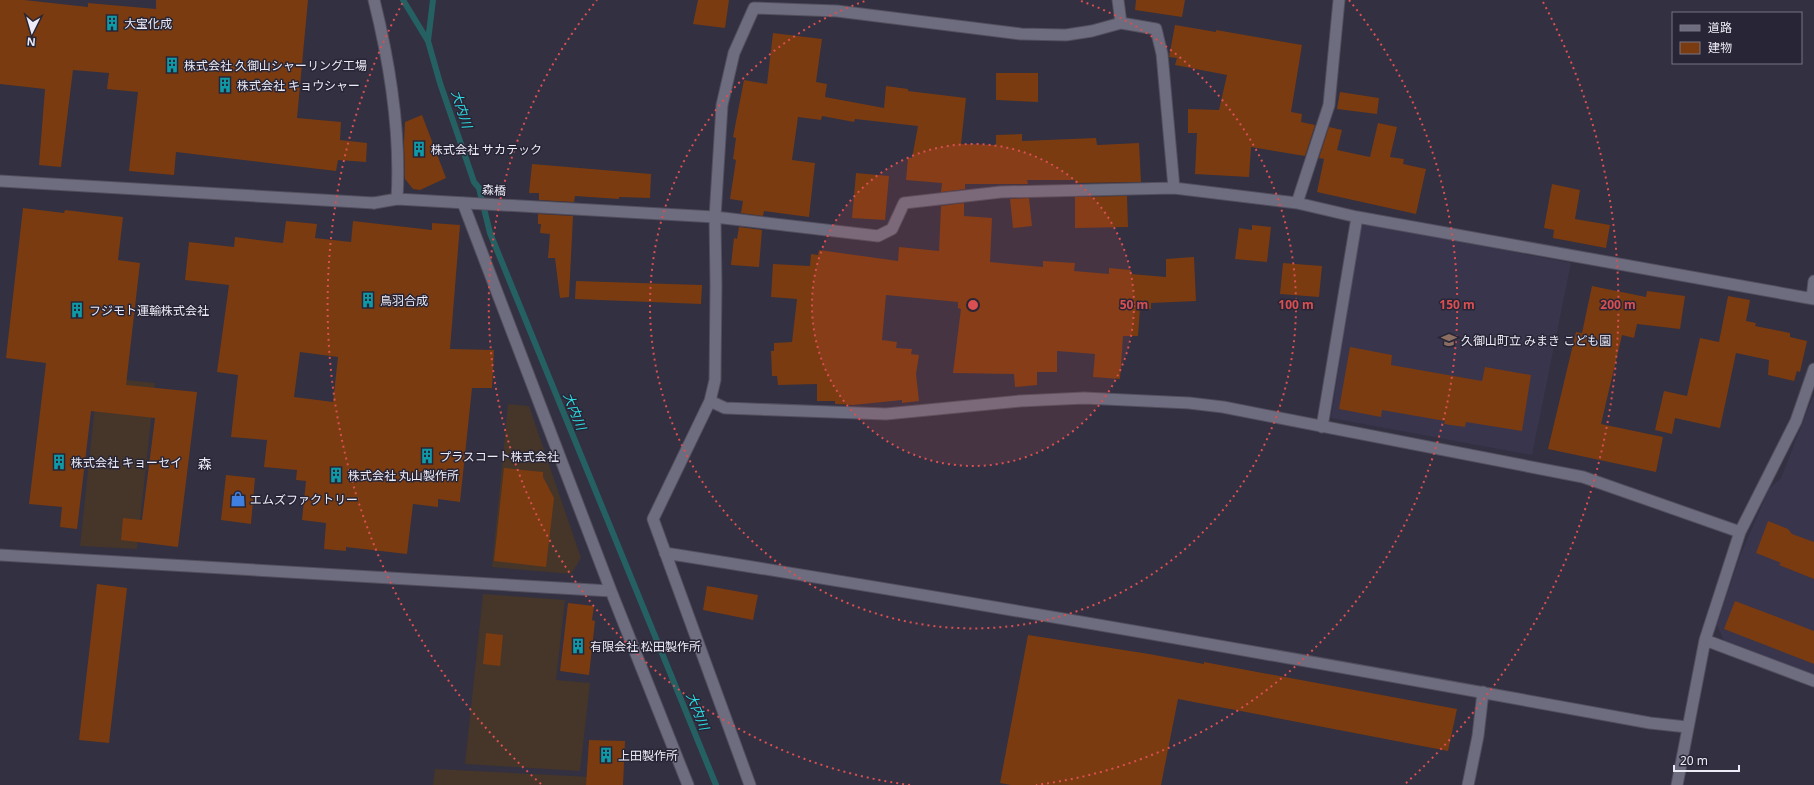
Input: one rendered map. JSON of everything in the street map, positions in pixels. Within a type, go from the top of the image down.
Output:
[{"type":"street","points":[[374,0],[382,33],[395,115],[398,176],[397,199]]},
{"type":"street","points":[[1118,0],[1121,23]]},
{"type":"street","points":[[1297,203],[1329,105],[1339,0]]},
{"type":"street","points":[[750,785],[653,519],[710,401],[715,380],[715,217],[722,105],[734,53],[755,4],[837,11],[1021,34],[1066,35],[1092,31],[1121,23],[1156,29],[1162,54],[1174,188],[1297,203],[1357,216],[1813,298],[1814,281]]},
{"type":"street","name":"森橋","points":[[0,181],[374,203],[397,199],[715,217],[878,236],[892,229],[904,204],[1001,192],[1174,188]]},
{"type":"street","points":[[467,202],[611,591],[688,785]]},
{"type":"street","points":[[1322,427],[1357,216]]},
{"type":"street","points":[[1677,785],[1705,640],[1740,532],[1796,421],[1814,369]]},
{"type":"street","points":[[710,401],[725,408],[886,414],[1020,401],[1106,399],[1210,405],[1583,477],[1740,532]]},
{"type":"street","points":[[665,553],[1048,616],[1642,721],[1687,727]]},
{"type":"street","points":[[0,555],[611,591]]},
{"type":"street","points":[[1705,640],[1814,681]]},
{"type":"street","points":[[1468,785],[1478,736],[1483,692]]},
{"type":"shaded area","name":"久御山町立 みまき こども園","points":[[1361,223],[1571,263],[1532,455],[1331,418]]},
{"type":"shaded area","points":[[98,377],[155,383],[137,549],[80,546]]},
{"type":"shaded area","points":[[1814,394],[1814,675],[1724,641],[1717,625],[1740,556],[1769,489],[1781,478]]},
{"type":"shaded area","points":[[508,404],[529,406],[581,558],[571,574],[492,567]]},
{"type":"shaded area","points":[[483,594],[565,600],[556,680],[590,683],[580,771],[465,764]]},
{"type":"shaded area","points":[[435,769],[610,778],[609,785],[433,785]]},
{"type":"building","points":[[0,0],[24,0],[88,7],[88,3],[156,9],[156,0],[308,0],[297,118],[341,122],[340,140],[367,143],[366,162],[338,160],[336,171],[176,152],[174,175],[129,171],[138,92],[107,89],[109,73],[73,70],[61,167],[39,165],[45,89],[0,84]]},
{"type":"building","points":[[698,0],[729,0],[725,28],[693,24]]},
{"type":"building","points":[[1136,0],[1185,0],[1182,17],[1135,10]]},
{"type":"building","points":[[1175,25],[1216,32],[1216,30],[1302,45],[1291,112],[1302,114],[1301,122],[1315,125],[1305,156],[1251,147],[1249,177],[1195,174],[1197,133],[1188,133],[1188,109],[1219,110],[1227,75],[1175,65],[1177,58],[1169,57]]},
{"type":"building","points":[[773,33],[822,39],[816,82],[827,84],[825,97],[884,108],[886,86],[908,89],[908,91],[966,98],[961,144],[996,145],[996,135],[1022,134],[1022,141],[1096,138],[1097,145],[1139,143],[1141,182],[1075,183],[1075,180],[1027,180],[1028,184],[965,184],[965,189],[941,192],[942,183],[906,180],[908,158],[912,158],[918,126],[855,119],[854,122],[822,116],[821,120],[798,117],[792,160],[815,163],[809,217],[764,211],[763,216],[741,213],[743,201],[730,199],[736,160],[733,159],[736,138],[733,137],[744,80],[767,84]]},
{"type":"building","points":[[996,73],[1038,73],[1038,102],[996,100]]},
{"type":"building","points":[[1340,92],[1379,98],[1377,114],[1337,109]]},
{"type":"building","name":"株式会社 サカテック","points":[[422,115],[446,178],[420,190],[413,189],[405,179],[404,142],[405,122]]},
{"type":"building","points":[[1378,123],[1397,127],[1390,157],[1404,159],[1403,164],[1426,169],[1416,214],[1317,192],[1324,159],[1319,158],[1329,127],[1342,130],[1337,150],[1370,157]]},
{"type":"building","points":[[532,164],[651,174],[650,198],[619,197],[619,199],[575,196],[574,202],[539,200],[539,193],[529,193]]},
{"type":"building","points":[[856,173],[889,176],[885,220],[852,218]]},
{"type":"building","points":[[1552,184],[1580,190],[1575,219],[1610,225],[1606,248],[1553,238],[1554,230],[1544,228]]},
{"type":"building","points":[[1127,196],[1128,227],[1075,228],[1075,197]]},
{"type":"building","points":[[1029,198],[1032,226],[1013,228],[1010,199]]},
{"type":"building","points":[[964,203],[964,216],[992,218],[990,262],[1043,267],[1043,261],[1075,263],[1074,271],[1109,274],[1109,268],[1131,270],[1131,274],[1166,277],[1166,259],[1194,257],[1196,301],[1151,303],[1151,309],[1140,308],[1138,336],[1123,336],[1120,379],[1093,377],[1095,354],[1057,351],[1057,372],[1037,372],[1037,385],[1015,387],[1014,374],[953,373],[961,309],[958,308],[958,302],[886,295],[882,340],[897,342],[896,348],[912,349],[911,354],[919,355],[916,374],[919,401],[902,403],[902,400],[853,405],[835,404],[835,401],[817,401],[817,384],[778,385],[777,376],[772,376],[771,351],[774,351],[774,343],[792,342],[797,299],[771,297],[773,264],[810,266],[811,254],[818,255],[819,250],[898,261],[899,247],[939,251],[941,206]]},
{"type":"building","points":[[23,208],[64,213],[65,210],[123,217],[118,260],[140,263],[126,385],[197,392],[178,547],[121,540],[123,518],[142,520],[155,418],[91,411],[77,529],[60,527],[62,507],[29,504],[46,363],[6,358]]},
{"type":"building","points":[[538,214],[573,216],[569,297],[560,298],[555,258],[548,258],[550,234],[540,233],[541,224],[538,224]]},
{"type":"building","points":[[286,221],[317,224],[315,238],[351,242],[353,221],[432,230],[432,223],[460,225],[450,349],[494,350],[492,388],[472,388],[460,502],[438,499],[438,507],[413,504],[407,554],[346,547],[346,551],[324,549],[326,523],[302,520],[306,481],[296,480],[297,470],[264,467],[267,440],[231,437],[238,375],[217,372],[229,285],[185,280],[189,242],[234,247],[235,237],[283,243]],"holes":[[[300,352],[338,357],[333,402],[294,397]]]},
{"type":"building","points":[[1252,225],[1271,227],[1267,262],[1235,259],[1239,228],[1252,230]]},
{"type":"building","points":[[739,227],[762,230],[759,267],[731,265],[734,238],[737,239]]},
{"type":"building","points":[[1283,263],[1322,266],[1319,297],[1280,294]]},
{"type":"building","points":[[576,281],[702,285],[701,304],[575,299]]},
{"type":"building","points":[[1592,286],[1646,297],[1647,291],[1685,296],[1680,329],[1637,324],[1634,338],[1622,335],[1601,424],[1663,437],[1656,472],[1548,449],[1576,332],[1582,333]]},
{"type":"building","points":[[1728,296],[1750,300],[1746,321],[1756,323],[1755,326],[1790,333],[1790,337],[1807,341],[1800,372],[1797,371],[1794,381],[1768,375],[1769,360],[1736,353],[1720,428],[1675,418],[1672,434],[1655,430],[1664,391],[1687,396],[1700,338],[1719,342]]},
{"type":"building","points":[[1350,347],[1392,355],[1391,365],[1482,381],[1485,367],[1531,375],[1522,431],[1466,422],[1465,427],[1444,424],[1445,421],[1382,410],[1381,417],[1339,409]]},
{"type":"building","points":[[504,468],[543,472],[543,477],[554,498],[546,567],[494,561]]},
{"type":"building","name":"エムズファクトリー","points":[[226,475],[255,478],[251,524],[221,520]]},
{"type":"building","points":[[1768,521],[1788,529],[1792,534],[1814,542],[1814,579],[1779,565],[1781,563],[1756,553]]},
{"type":"building","points":[[97,584],[127,588],[109,743],[79,740]]},
{"type":"building","points":[[707,586],[758,595],[753,620],[703,610]]},
{"type":"building","points":[[1735,601],[1814,631],[1814,664],[1724,629]]},
{"type":"building","name":"有限会社 松田製作所","points":[[568,603],[594,606],[592,620],[595,621],[589,675],[560,671]]},
{"type":"building","points":[[486,633],[503,635],[500,666],[483,664]]},
{"type":"building","points":[[1028,635],[1204,664],[1204,662],[1457,709],[1448,751],[1178,699],[1161,785],[1011,785],[1000,783]]},
{"type":"building","name":"上田製作所","points":[[589,740],[625,741],[623,785],[586,785]]},
{"type":"waterway","name":"大内川","points":[[403,0],[428,41],[440,83],[474,182],[479,188],[490,233],[716,785]]},
{"type":"waterway","points":[[428,41],[433,0]]},
{"type":"place","name":"大宝化成","points":[[112,23]]},
{"type":"place","name":"株式会社 久御山シャーリング工場","points":[[172,65]]},
{"type":"place","name":"株式会社 キョウシャー","points":[[225,85]]},
{"type":"place","name":"株式会社 サカテック","points":[[419,149]]},
{"type":"place","name":"鳥羽合成","points":[[368,300]]},
{"type":"place","name":"フジモト運輸株式会社","points":[[77,310]]},
{"type":"place","name":"久御山町立 みまき こども園","points":[[1449,340]]},
{"type":"place","name":"プラスコート株式会社","points":[[427,456]]},
{"type":"place","name":"株式会社 キョーセイ","points":[[59,462]]},
{"type":"place","name":"株式会社 丸山製作所","points":[[336,475]]},
{"type":"place","name":"エムズファクトリー","points":[[238,499]]},
{"type":"place","name":"有限会社 松田製作所","points":[[578,646]]},
{"type":"place","name":"上田製作所","points":[[606,755]]},
{"type":"district","name":"森","points":[[205,463]]}]
